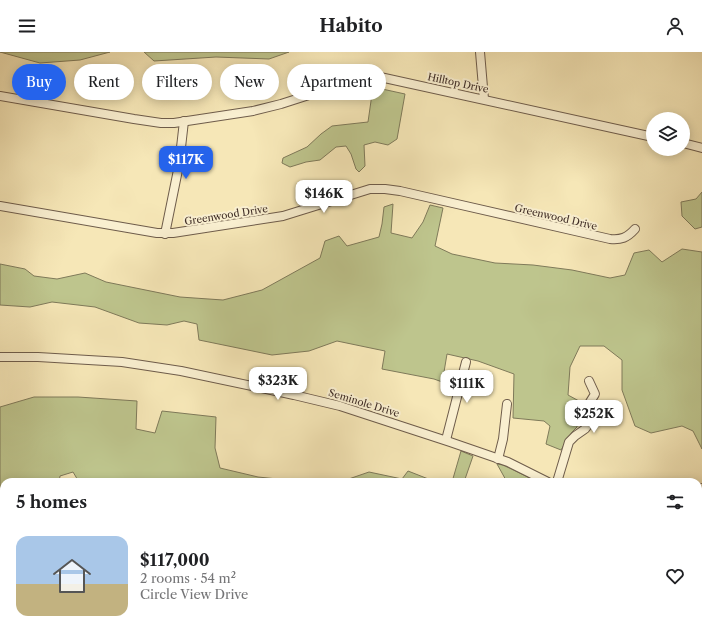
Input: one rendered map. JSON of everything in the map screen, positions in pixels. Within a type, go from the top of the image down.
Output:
[{"type":"street","points":[[480,52],[484,99]]},
{"type":"street","name":"Hilltop Drive","points":[[0,96],[161,123],[184,122],[266,108],[365,77],[380,76],[646,136]]},
{"type":"street","points":[[165,234],[179,165],[184,122]]},
{"type":"street","points":[[690,145],[702,148]]},
{"type":"street","name":"Greenwood Drive","points":[[0,206],[165,234],[283,216],[377,188],[415,195],[610,239],[622,239],[635,229]]},
{"type":"street","name":"Seminole Drive","points":[[0,357],[91,360],[144,365],[294,394],[340,406],[446,440],[498,459],[539,478]]},
{"type":"street","points":[[446,440],[453,418],[466,362]]},
{"type":"street","points":[[558,478],[569,442],[585,429],[589,421],[589,406],[595,394],[589,381]]},
{"type":"street","points":[[498,459],[503,439],[507,404]]},
{"type":"green space","points":[[0,52],[110,52],[80,60],[40,63]]},
{"type":"green space","points":[[144,52],[289,52],[269,59],[216,57],[154,61]]},
{"type":"green space","points":[[386,90],[405,94],[397,139],[388,145],[375,142],[364,145],[365,166],[359,172],[356,169],[351,154],[346,146],[336,147],[320,160],[306,162],[290,167],[282,163],[283,158],[307,147],[332,126],[368,122],[371,100],[386,100]]},
{"type":"green space","points":[[702,192],[702,227],[695,229],[682,216],[681,202],[696,199]]},
{"type":"green space","points":[[393,204],[391,233],[412,238],[423,222],[430,205],[443,208],[435,246],[452,254],[495,263],[533,265],[572,270],[610,278],[625,275],[634,253],[649,250],[662,262],[682,249],[702,252],[702,449],[693,431],[682,426],[651,433],[635,426],[622,390],[622,360],[604,346],[580,346],[570,367],[568,395],[579,401],[577,427],[572,432],[561,450],[546,444],[550,426],[544,421],[513,418],[514,374],[478,361],[447,354],[444,372],[456,377],[456,387],[434,379],[382,369],[385,351],[337,341],[309,351],[272,355],[199,340],[197,324],[184,321],[167,325],[139,323],[95,307],[52,302],[30,307],[0,305],[0,264],[25,269],[34,276],[57,279],[85,273],[106,282],[180,297],[223,300],[262,290],[320,258],[325,241],[339,236],[347,246],[379,237],[384,207]]},
{"type":"green space","points":[[34,397],[78,397],[137,401],[136,429],[155,433],[162,411],[216,417],[215,448],[220,468],[268,478],[77,478],[73,472],[60,476],[60,478],[0,478],[0,407]]},
{"type":"green space","points":[[461,451],[473,456],[465,478],[453,478]]},
{"type":"green space","points":[[497,464],[503,465],[530,478],[505,478]]},
{"type":"green space","points":[[408,471],[426,478],[403,478]]},
{"type":"green space","points":[[369,472],[397,478],[352,478]]}]
